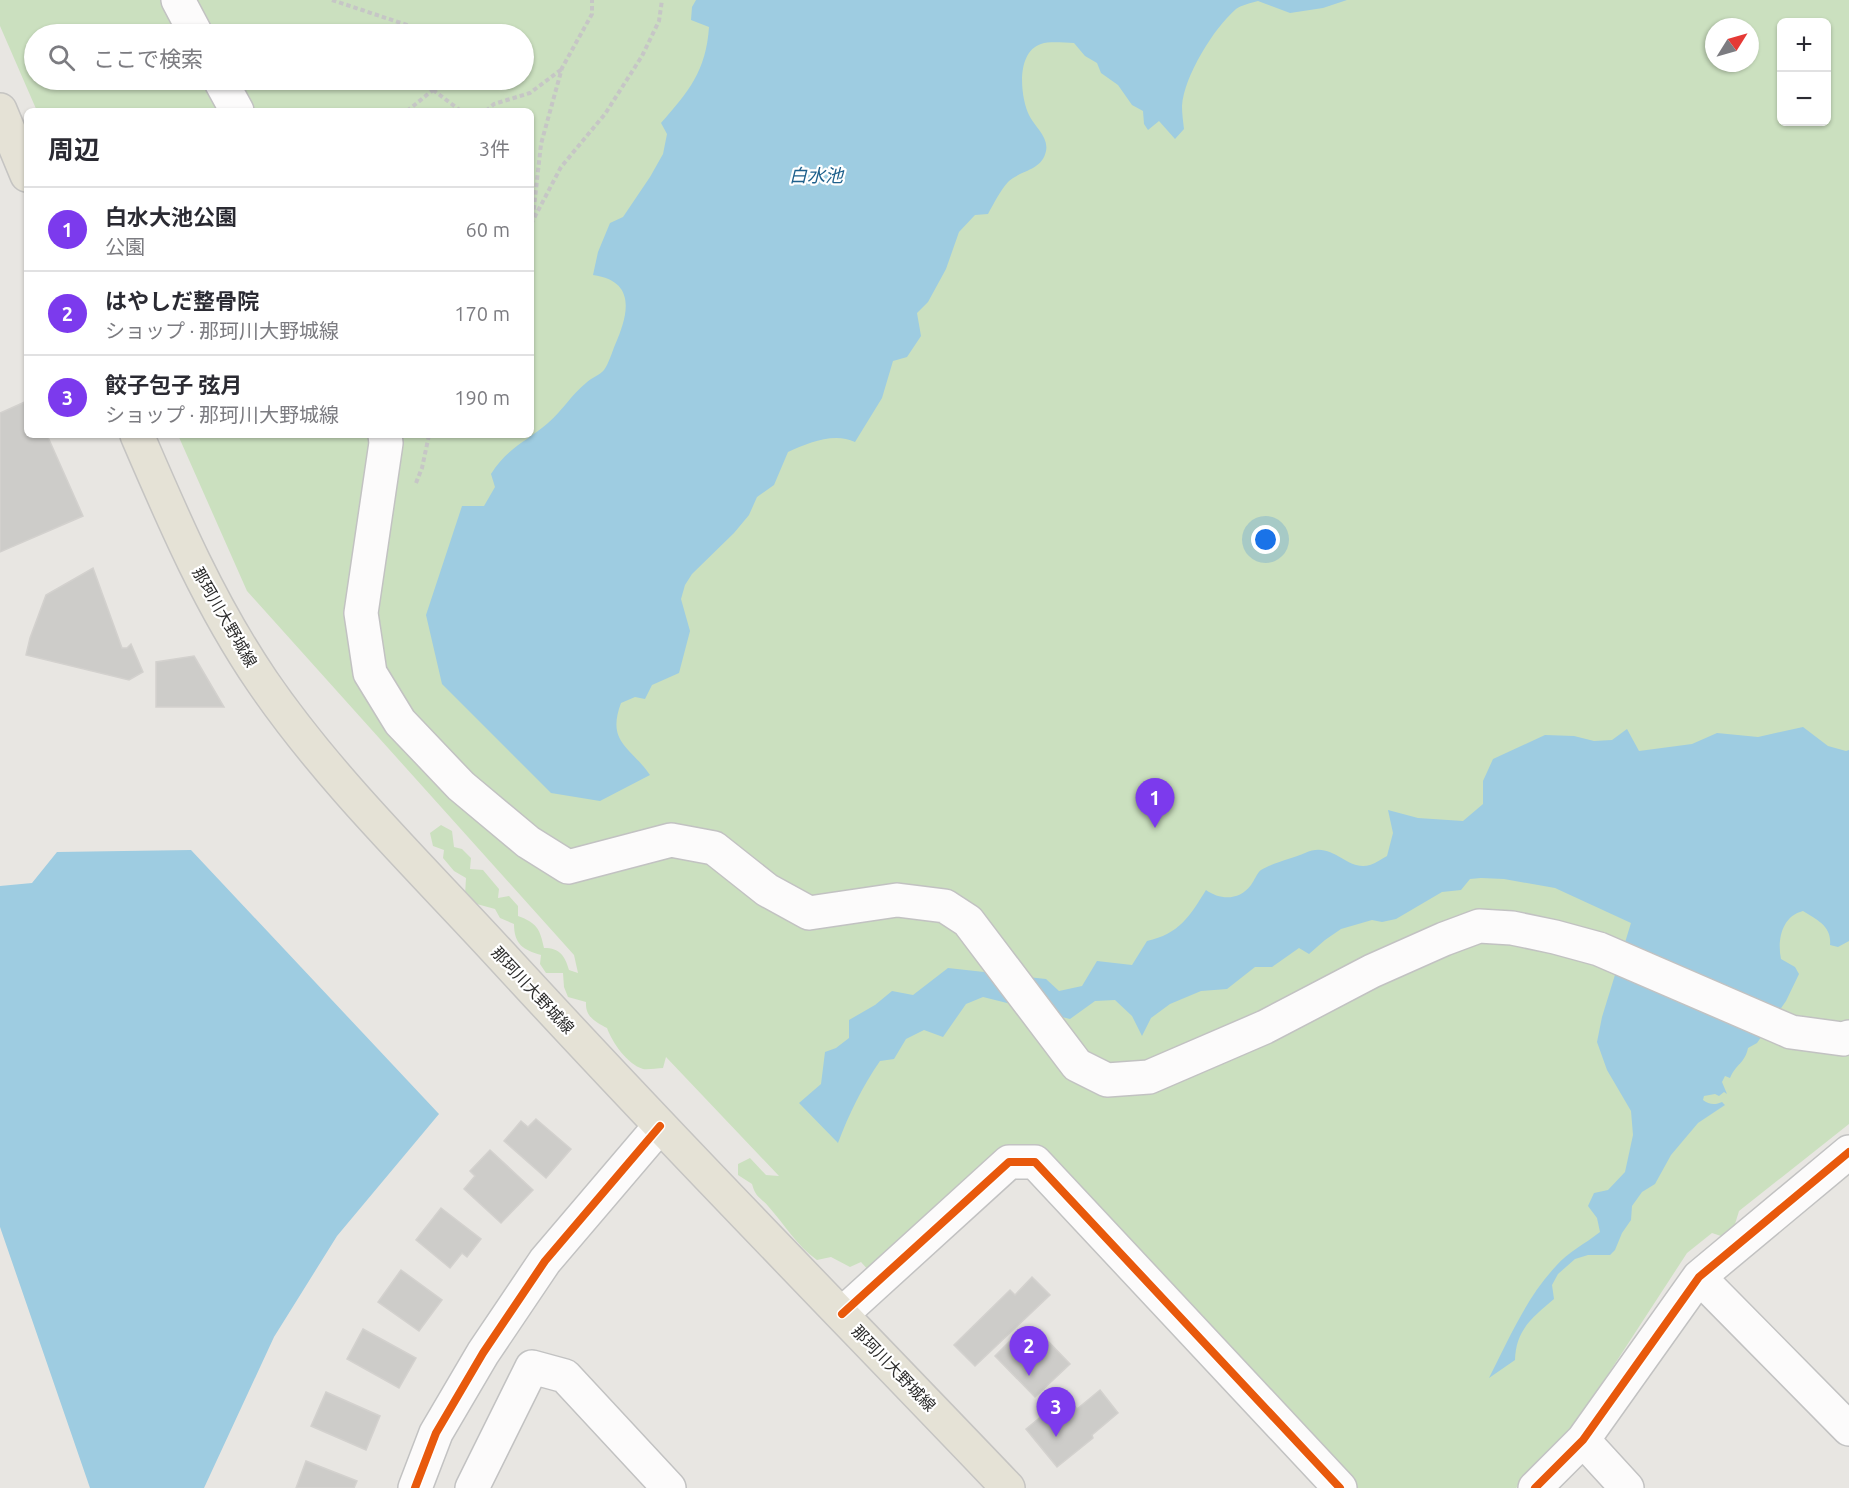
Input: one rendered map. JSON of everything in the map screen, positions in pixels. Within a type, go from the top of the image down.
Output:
[{"type":"main road","points":[[0,111],[24,168]]},
{"type":"main road","name":"那珂川大野城線","points":[[138,438],[214,605],[261,680],[297,730],[343,784],[660,1126],[1008,1488]]},
{"type":"street","points":[[178,0],[191,24]]},
{"type":"street","points":[[225,90],[235,108]]},
{"type":"street","points":[[385,438],[361,613],[370,674],[400,722],[460,786],[528,842],[568,867],[671,840],[714,848],[767,890],[809,913],[897,900],[945,906],[968,921],[1077,1065],[1107,1080],[1149,1077],[1265,1027],[1372,971],[1479,926],[1512,928],[1599,949],[1791,1032],[1843,1039],[1849,1037]]},
{"type":"street","points":[[415,1488],[436,1433],[483,1353],[545,1261],[660,1126]]},
{"type":"street","points":[[1535,1488],[1582,1440],[1699,1277],[1849,1152]]},
{"type":"street","points":[[842,1314],[1009,1162],[1035,1162],[1340,1488]]},
{"type":"street","points":[[1699,1277],[1849,1429]]},
{"type":"street","points":[[472,1488],[532,1367],[565,1376],[669,1488]]},
{"type":"street","points":[[1582,1440],[1627,1488]]},
{"type":"path","points":[[332,0],[404,24]]},
{"type":"path","points":[[534,205],[541,144],[562,68],[591,14],[592,0]]},
{"type":"path","points":[[534,219],[561,167],[605,114],[642,56],[659,21],[662,0]]},
{"type":"path","points":[[534,90],[562,68]]},
{"type":"path","points":[[411,108],[432,90],[457,108]]},
{"type":"path","points":[[489,108],[494,104],[534,90]]},
{"type":"green space","points":[[0,0],[1849,0],[1849,1124],[1739,1211],[1735,1224],[1721,1236],[1712,1233],[1687,1253],[1577,1422],[1537,1461],[1530,1474],[1516,1488],[1347,1488],[1034,1152],[870,1272],[861,1262],[850,1267],[831,1257],[817,1260],[797,1241],[758,1196],[752,1184],[738,1175],[738,1164],[750,1158],[766,1175],[779,1176],[666,1057],[663,1068],[647,1069],[637,1066],[626,1058],[612,1040],[607,1028],[589,1015],[586,1002],[568,997],[564,987],[563,973],[546,973],[540,964],[541,955],[529,951],[518,941],[514,924],[500,918],[495,909],[473,903],[465,895],[466,878],[454,871],[443,858],[444,850],[433,846],[430,833],[441,825],[452,831],[454,847],[462,849],[471,858],[470,869],[483,870],[499,889],[498,898],[509,896],[518,906],[518,916],[537,927],[544,948],[558,951],[564,957],[569,970],[578,973],[574,955],[247,591],[179,438],[534,438],[534,108],[36,108],[28,90],[534,90],[534,24],[24,24],[24,81],[0,26]]},
{"type":"water","name":"白水池","points":[[696,0],[1347,0],[1323,8],[1290,13],[1258,1],[1236,9],[1210,40],[1194,67],[1182,106],[1184,129],[1175,139],[1159,121],[1148,130],[1144,124],[1143,111],[1132,105],[1118,85],[1101,73],[1097,63],[1085,56],[1074,43],[1045,43],[1033,49],[1024,65],[1022,86],[1029,115],[1045,141],[1044,158],[1040,163],[1008,182],[988,214],[975,215],[959,232],[946,269],[928,302],[917,313],[921,336],[907,357],[893,361],[882,398],[855,442],[830,438],[812,442],[788,452],[774,485],[757,497],[749,515],[734,533],[692,574],[685,585],[681,599],[690,631],[679,673],[652,685],[645,699],[635,697],[621,703],[617,716],[617,727],[623,744],[650,775],[600,801],[551,793],[442,684],[426,615],[462,506],[484,506],[495,487],[491,474],[497,465],[510,451],[529,438],[534,438],[534,434],[553,418],[581,387],[602,372],[609,361],[624,321],[625,300],[623,291],[617,284],[607,278],[593,275],[598,252],[610,223],[623,217],[663,154],[667,134],[661,123],[688,90],[700,68],[709,27],[691,20],[692,7]]},
{"type":"water","points":[[1803,727],[1828,746],[1849,750],[1849,941],[1838,947],[1830,945],[1826,928],[1803,911],[1790,918],[1781,937],[1781,959],[1795,967],[1799,974],[1786,1001],[1757,1043],[1748,1048],[1745,1057],[1730,1078],[1725,1076],[1722,1082],[1727,1094],[1724,1092],[1719,1096],[1715,1094],[1704,1096],[1703,1100],[1708,1103],[1722,1102],[1725,1105],[1698,1123],[1671,1155],[1655,1184],[1642,1192],[1632,1206],[1631,1220],[1622,1233],[1615,1250],[1610,1255],[1588,1255],[1575,1259],[1558,1274],[1552,1285],[1554,1299],[1533,1318],[1522,1332],[1515,1360],[1489,1378],[1519,1319],[1545,1278],[1566,1256],[1600,1232],[1597,1218],[1588,1206],[1594,1193],[1608,1190],[1625,1172],[1633,1135],[1631,1111],[1607,1070],[1597,1042],[1602,1017],[1631,923],[1555,888],[1504,879],[1470,879],[1461,890],[1442,892],[1396,919],[1382,922],[1372,920],[1341,929],[1309,954],[1299,948],[1272,967],[1255,967],[1227,989],[1201,991],[1170,1004],[1151,1018],[1142,1036],[1132,1016],[1115,1000],[1095,1001],[1070,1019],[983,997],[966,1004],[943,1037],[924,1030],[906,1039],[894,1059],[880,1061],[856,1101],[838,1143],[799,1103],[821,1084],[825,1052],[836,1048],[849,1038],[849,1020],[875,1005],[892,991],[913,995],[948,968],[1046,979],[1059,991],[1082,986],[1097,961],[1132,965],[1147,941],[1176,929],[1195,908],[1206,890],[1223,897],[1241,894],[1251,885],[1261,870],[1315,850],[1324,850],[1361,866],[1370,865],[1387,856],[1393,833],[1388,810],[1418,818],[1463,821],[1483,804],[1483,781],[1493,759],[1545,735],[1574,736],[1594,741],[1612,740],[1627,729],[1639,751],[1692,744],[1717,733],[1758,737]]},
{"type":"water","points":[[191,850],[439,1114],[337,1236],[274,1337],[204,1488],[90,1488],[0,1227],[0,886],[32,883],[57,852]]},
{"type":"building","points":[[24,402],[24,438],[48,438],[83,516],[0,552],[0,413]]},
{"type":"building","points":[[93,568],[122,648],[127,648],[131,644],[143,672],[129,680],[26,655],[46,595]]},
{"type":"building","points":[[194,656],[224,707],[156,707],[156,662]]},
{"type":"building","points":[[536,1119],[571,1149],[546,1178],[504,1141],[521,1121],[528,1127]]},
{"type":"building","points":[[490,1150],[533,1190],[501,1223],[464,1189],[475,1176],[470,1171]]},
{"type":"building","points":[[441,1208],[481,1239],[467,1257],[462,1253],[450,1268],[416,1240]]},
{"type":"building","points":[[401,1270],[442,1300],[419,1331],[378,1302]]},
{"type":"building","points":[[1032,1277],[1050,1295],[975,1366],[954,1345],[1010,1290],[1015,1295]]},
{"type":"building","points":[[1023,1328],[1037,1343],[1044,1337],[1070,1364],[1035,1397],[995,1356]]},
{"type":"building","points":[[363,1329],[416,1358],[399,1388],[347,1359]]},
{"type":"building","points":[[1100,1390],[1118,1413],[1092,1435],[1093,1438],[1057,1467],[1026,1429],[1066,1396],[1077,1409]]},
{"type":"building","points":[[326,1392],[380,1416],[366,1450],[311,1426]]},
{"type":"building","points":[[306,1461],[357,1481],[354,1488],[296,1488]]},
{"type":"cycle path","points":[[415,1488],[436,1433],[483,1353],[545,1261],[660,1126]]},
{"type":"cycle path","points":[[1535,1488],[1583,1440],[1699,1277],[1849,1152]]},
{"type":"cycle path","points":[[842,1314],[1009,1162],[1035,1162],[1340,1488]]},
{"type":"place","name":"白水大池公園","points":[[1155,828]]},
{"type":"place","name":"はやしだ整骨院","points":[[1029,1376]]},
{"type":"place","name":"餃子包子 弦月","points":[[1056,1437]]}]
